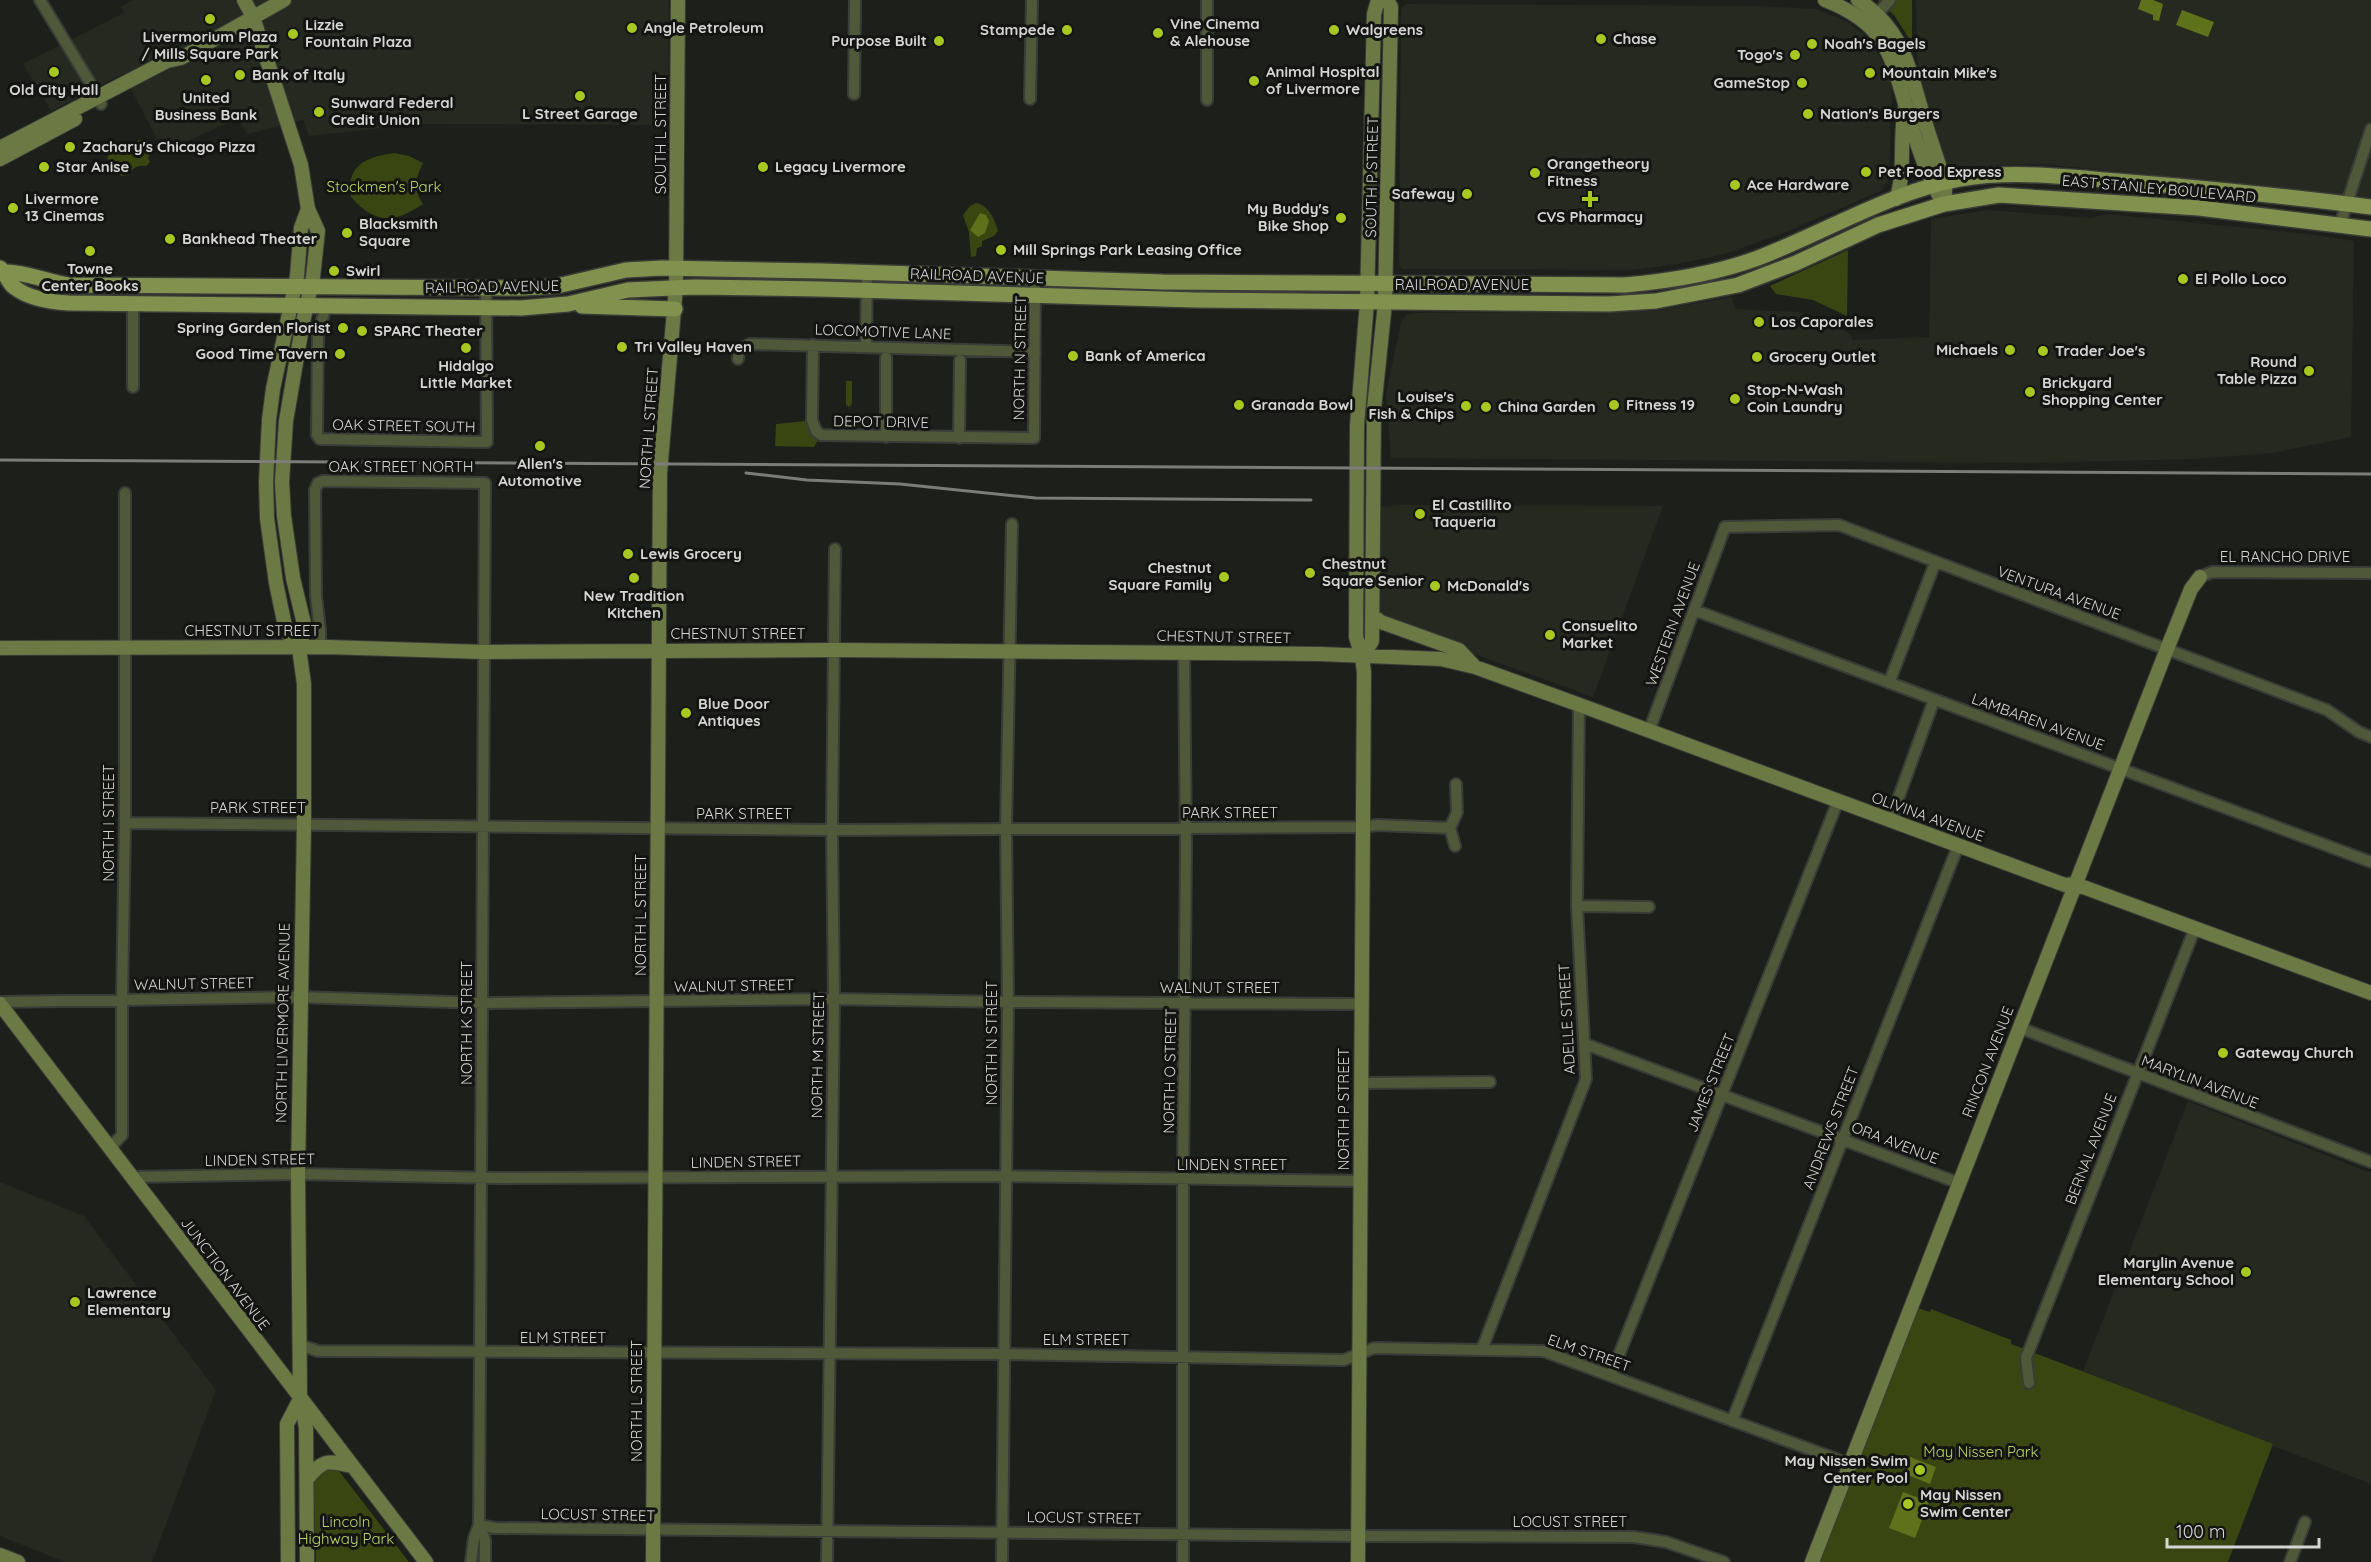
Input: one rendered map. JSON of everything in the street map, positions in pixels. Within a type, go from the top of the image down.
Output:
[{"type":"main road","name":"EAST STANLEY BOULEVARD","points":[[1939,185],[2002,173],[2205,187],[2371,207]]},
{"type":"main road","name":"RAILROAD AVENUE","points":[[2,272],[21,272],[48,282],[69,285],[294,287],[549,287],[626,270],[676,268],[1215,283],[1625,285],[1684,278],[1757,258],[1842,219],[1896,198],[1939,185]]},
{"type":"main road","name":"EAST STANLEY BOULEVARD","points":[[1944,204],[1998,195],[2199,208],[2371,229]]},
{"type":"main road","name":"RAILROAD AVENUE","points":[[2,272],[13,287],[48,302],[133,304],[552,306],[628,290],[676,287],[1385,303],[1609,304],[1683,297],[1757,278],[1878,225],[1944,204]]},
{"type":"main road","points":[[552,306],[675,309]]},
{"type":"street","points":[[40,0],[99,101]]},
{"type":"street","name":"NORTH LIVERMORE AVENUE","points":[[244,0],[253,17],[301,165],[308,209],[318,231],[311,287],[286,421],[282,482],[284,516],[293,578],[305,628],[299,648],[304,684],[304,823],[299,997],[298,1174],[300,1399],[306,1428],[308,1562]]},
{"type":"street","points":[[0,148],[171,69],[182,58],[284,0]]},
{"type":"street","name":"SOUTH L STREET","points":[[676,268],[678,0]]},
{"type":"street","points":[[854,94],[855,0]]},
{"type":"street","points":[[1030,99],[1032,0]]},
{"type":"street","points":[[1206,100],[1207,0]]},
{"type":"street","name":"SOUTH P STREET","points":[[1368,284],[1374,14],[1378,0]]},
{"type":"street","name":"SOUTH P STREET","points":[[1386,284],[1391,18],[1391,7],[1387,0]]},
{"type":"street","points":[[1825,0],[1873,19],[1893,32],[1907,59],[1944,204]]},
{"type":"street","points":[[1858,0],[1873,19],[1890,53],[1906,107],[1939,185]]},
{"type":"street","points":[[1873,19],[1890,0]]},
{"type":"street","points":[[0,159],[99,101]]},
{"type":"street","points":[[1896,198],[1900,186],[1901,132],[1906,107]]},
{"type":"street","points":[[2340,225],[2371,129]]},
{"type":"street","name":"NORTH LIVERMORE AVENUE","points":[[299,648],[286,631],[276,583],[266,494],[269,420],[294,287],[301,228],[308,209]]},
{"type":"street","name":"NORTH L STREET","points":[[653,1562],[661,464],[675,309],[676,268]]},
{"type":"street","points":[[866,346],[867,272]]},
{"type":"street","name":"NORTH N STREET","points":[[1034,438],[1035,278]]},
{"type":"street","name":"NORTH P STREET","points":[[1358,1562],[1363,827],[1362,657],[1356,638],[1357,426],[1368,284]]},
{"type":"street","name":"NORTH P STREET","points":[[1362,657],[1372,641],[1374,409],[1386,284]]},
{"type":"street","points":[[486,288],[486,307]]},
{"type":"street","points":[[133,304],[133,387]]},
{"type":"street","name":"OAK STREET SOUTH","points":[[326,306],[318,334],[317,435],[320,439],[487,442],[486,307]]},
{"type":"street","name":"LOCOMOTIVE LANE","points":[[738,358],[740,351],[750,344],[1035,352]]},
{"type":"street","name":"DEPOT DRIVE","points":[[813,345],[812,420],[816,431],[828,437],[1034,438]]},
{"type":"street","points":[[886,357],[886,437]]},
{"type":"street","points":[[959,438],[960,360]]},
{"type":"street","name":"OAK STREET NORTH","points":[[320,647],[321,630],[315,584],[315,490],[318,483],[323,481],[485,483]]},
{"type":"street","name":"NORTH K STREET","points":[[485,483],[478,1525],[485,1540],[485,1562]]},
{"type":"street","name":"NORTH I STREET","points":[[110,1148],[122,1136],[125,823],[124,493]]},
{"type":"street","name":"NORTH N STREET","points":[[1002,1562],[1008,1002],[1005,829],[1012,524]]},
{"type":"street","name":"VENTURA AVENUE","points":[[1725,527],[1839,525],[2328,710],[2359,732],[2371,737]]},
{"type":"street","name":"WESTERN AVENUE","points":[[1649,731],[1725,527]]},
{"type":"street","name":"NORTH M STREET","points":[[827,1562],[834,999],[832,830],[835,549]]},
{"type":"street","points":[[1889,682],[1935,563]]},
{"type":"street","name":"EL RANCHO DRIVE","points":[[2200,577],[2212,572],[2371,573]]},
{"type":"street","name":"RINCON AVENUE","points":[[1812,1562],[2167,648],[2191,589],[2200,577]]},
{"type":"street","name":"LAMBAREN AVENUE","points":[[1694,610],[2371,862]]},
{"type":"street","points":[[1373,616],[1381,622],[1459,650],[1475,668]]},
{"type":"street","name":"CHESTNUT STREET","points":[[0,648],[320,647],[484,652],[835,650],[1184,653],[1441,659],[1475,668]]},
{"type":"street","name":"NORTH O STREET","points":[[1183,1562],[1183,1180],[1186,1002],[1184,653]]},
{"type":"street","name":"OLIVINA AVENUE","points":[[1475,668],[2065,885],[2075,884],[2371,993]]},
{"type":"street","points":[[1890,821],[1934,700]]},
{"type":"street","name":"ADELLE STREET","points":[[1482,1349],[1586,1079],[1577,906],[1580,705]]},
{"type":"street","points":[[1455,846],[1450,828],[1457,812],[1456,784]]},
{"type":"street","name":"JAMES STREET","points":[[1611,1375],[1838,801]]},
{"type":"street","name":"PARK STREET","points":[[125,823],[832,830],[1363,827],[1377,825],[1450,828]]},
{"type":"street","name":"ANDREWS STREET","points":[[1732,1421],[1958,846]]},
{"type":"street","points":[[1577,906],[1649,907]]},
{"type":"street","name":"BERNAL AVENUE","points":[[2029,1383],[2026,1358],[2195,928]]},
{"type":"street","name":"WALNUT STREET","points":[[0,1003],[299,997],[482,1003],[834,999],[1361,1004]]},
{"type":"street","name":"JUNCTION AVENUE","points":[[0,1003],[426,1562]]},
{"type":"street","name":"MARYLIN AVENUE","points":[[2019,1028],[2371,1162]]},
{"type":"street","name":"ORA AVENUE","points":[[1584,1044],[1959,1183]]},
{"type":"street","points":[[1361,1083],[1490,1082]]},
{"type":"street","name":"LINDEN STREET","points":[[132,1177],[298,1174],[482,1178],[1006,1176],[1360,1181]]},
{"type":"street","name":"ELM STREET","points":[[300,1345],[318,1351],[1003,1354],[1344,1360],[1374,1348],[1543,1351],[1850,1464]]},
{"type":"street","name":"NORTH LIVERMORE AVENUE","points":[[288,1562],[288,1424],[300,1399]]},
{"type":"street","points":[[307,1479],[317,1466],[324,1462],[352,1466]]},
{"type":"street","points":[[2290,1562],[2305,1522]]},
{"type":"street","points":[[471,1562],[478,1525]]},
{"type":"street","name":"LOCUST STREET","points":[[478,1525],[495,1528],[827,1532],[1634,1537],[1666,1542],[1724,1562]]},
{"type":"street","points":[[0,1555],[18,1562]]},
{"type":"shaded area","points":[[133,0],[669,0],[668,125],[420,124],[309,136],[303,120],[247,134],[238,118],[164,152],[123,74],[51,111],[23,64],[124,13],[121,7]]},
{"type":"shaded area","points":[[1916,0],[2371,0],[2371,199],[2034,164],[1953,167],[1946,163],[1939,149],[1918,74]]},
{"type":"shaded area","points":[[2141,0],[2153,0],[2163,4],[2159,21],[2153,20],[2153,15],[2138,9]]},
{"type":"shaded area","points":[[1406,4],[1759,6],[1815,9],[1846,21],[1869,38],[1884,64],[1892,86],[1889,179],[1881,191],[1781,234],[1725,254],[1677,264],[1631,270],[1402,269],[1399,265],[1401,9]]},
{"type":"shaded area","points":[[2182,10],[2214,22],[2208,37],[2176,25]]},
{"type":"shaded area","points":[[1988,210],[2091,218],[2107,214],[2308,234],[2354,241],[2351,437],[2272,453],[2195,459],[2031,463],[1391,458],[1386,394],[1401,322],[1406,315],[1415,313],[1654,311],[1731,297],[1736,309],[1798,312],[1822,320],[1850,334],[1853,340],[1929,337],[1931,219]]},
{"type":"shaded area","points":[[980,213],[986,215],[989,221],[985,233],[978,237],[970,230]]},
{"type":"shaded area","points":[[1403,505],[1663,506],[1593,697],[1389,623],[1380,616],[1380,507]]},
{"type":"shaded area","name":"Marylin Avenue Elementary School","points":[[2188,1101],[2371,1173],[2371,1484],[2083,1371]]},
{"type":"shaded area","name":"Lawrence Elementary","points":[[0,1182],[84,1216],[216,1390],[152,1562],[65,1562],[0,1536]]},
{"type":"shaded area","name":"May Nissen Swim Center Pool","points":[[1910,1457],[1936,1467],[1930,1484],[1903,1473]]},
{"type":"shaded area","points":[[1903,1492],[1929,1502],[1915,1538],[1889,1528]]},
{"type":"green space","points":[[1878,0],[1912,0],[1912,43],[1894,15]]},
{"type":"green space","points":[[143,139],[151,152],[148,158],[150,162],[146,166],[132,170],[128,175],[121,176],[119,172],[113,171],[107,157],[120,147]]},
{"type":"green space","name":"Stockmen's Park","points":[[394,153],[409,156],[423,163],[416,184],[423,204],[403,215],[385,218],[368,212],[360,206],[351,197],[350,186],[355,170],[360,164],[375,157]]},
{"type":"green space","points":[[976,203],[990,213],[998,231],[994,236],[982,241],[982,246],[977,248],[976,256],[971,257],[969,232],[963,215],[970,206]]},
{"type":"green space","points":[[1848,250],[1847,316],[1813,300],[1776,294],[1770,286]]},
{"type":"green space","points":[[846,381],[852,381],[852,404],[849,407],[846,405]]},
{"type":"green space","points":[[806,421],[810,432],[818,440],[814,447],[775,446],[776,424]]},
{"type":"green space","name":"May Nissen Park","points":[[1918,1308],[1930,1312],[1931,1309],[2011,1340],[2011,1344],[2273,1444],[2228,1562],[1819,1562]]},
{"type":"green space","name":"Lincoln Highway Park","points":[[329,1458],[409,1562],[316,1562],[313,1468]]},
{"type":"railway","points":[[0,460],[2371,474]]},
{"type":"railway","points":[[746,473],[807,480],[900,484],[1036,498],[1311,500]]},
{"type":"place","name":"Livermorium Plaza / Mills Square Park","points":[[210,19]]},
{"type":"place","name":"Angle Petroleum","points":[[632,28]]},
{"type":"place","name":"Stampede","points":[[1067,30]]},
{"type":"place","name":"Walgreens","points":[[1334,30]]},
{"type":"place","name":"Vine Cinema & Alehouse","points":[[1158,33]]},
{"type":"place","name":"Lizzie Fountain Plaza","points":[[293,34]]},
{"type":"place","name":"Chase","points":[[1601,39]]},
{"type":"place","name":"Purpose Built","points":[[939,41]]},
{"type":"place","name":"Noah's Bagels","points":[[1812,44]]},
{"type":"place","name":"Togo's","points":[[1795,55]]},
{"type":"place","name":"Old City Hall","points":[[54,72]]},
{"type":"place","name":"Mountain Mike's","points":[[1870,73]]},
{"type":"place","name":"Bank of Italy","points":[[240,75]]},
{"type":"place","name":"United Business Bank","points":[[206,80]]},
{"type":"place","name":"Animal Hospital of Livermore","points":[[1254,81]]},
{"type":"place","name":"GameStop","points":[[1802,83]]},
{"type":"place","name":"L Street Garage","points":[[580,96]]},
{"type":"place","name":"Sunward Federal Credit Union","points":[[319,112]]},
{"type":"place","name":"Nation's Burgers","points":[[1808,114]]},
{"type":"place","name":"Zachary's Chicago Pizza","points":[[70,147]]},
{"type":"place","name":"Star Anise","points":[[44,167]]},
{"type":"place","name":"Legacy Livermore","points":[[763,167]]},
{"type":"place","name":"Pet Food Express","points":[[1866,172]]},
{"type":"place","name":"Orangetheory Fitness","points":[[1535,173]]},
{"type":"place","name":"Ace Hardware","points":[[1735,185]]},
{"type":"place","name":"Safeway","points":[[1467,194]]},
{"type":"place","name":"CVS Pharmacy","points":[[1590,199]]},
{"type":"place","name":"Livermore 13 Cinemas","points":[[13,208]]},
{"type":"place","name":"My Buddy's Bike Shop","points":[[1341,218]]},
{"type":"place","name":"Blacksmith Square","points":[[347,233]]},
{"type":"place","name":"Bankhead Theater","points":[[170,239]]},
{"type":"place","name":"Mill Springs Park Leasing Office","points":[[1001,250]]},
{"type":"place","name":"Towne Center Books","points":[[90,251]]},
{"type":"place","name":"Swirl","points":[[334,271]]},
{"type":"place","name":"El Pollo Loco","points":[[2183,279]]},
{"type":"place","name":"Los Caporales","points":[[1759,322]]},
{"type":"place","name":"Spring Garden Florist","points":[[343,328]]},
{"type":"place","name":"SPARC Theater","points":[[362,331]]},
{"type":"place","name":"Tri Valley Haven","points":[[622,347]]},
{"type":"place","name":"Hidalgo Little Market","points":[[466,348]]},
{"type":"place","name":"Michaels","points":[[2010,350]]},
{"type":"place","name":"Trader Joe's","points":[[2043,351]]},
{"type":"place","name":"Good Time Tavern","points":[[340,354]]},
{"type":"place","name":"Bank of America","points":[[1073,356]]},
{"type":"place","name":"Grocery Outlet","points":[[1757,357]]},
{"type":"place","name":"Round Table Pizza","points":[[2309,371]]},
{"type":"place","name":"Brickyard Shopping Center","points":[[2030,392]]},
{"type":"place","name":"Stop-N-Wash Coin Laundry","points":[[1735,399]]},
{"type":"place","name":"Granada Bowl","points":[[1239,405]]},
{"type":"place","name":"Fitness 19","points":[[1614,405]]},
{"type":"place","name":"Louise's Fish & Chips","points":[[1466,406]]},
{"type":"place","name":"China Garden","points":[[1486,407]]},
{"type":"place","name":"Allen's Automotive","points":[[540,446]]},
{"type":"place","name":"El Castillito Taqueria","points":[[1420,514]]},
{"type":"place","name":"Lewis Grocery","points":[[628,554]]},
{"type":"place","name":"Chestnut Square Senior","points":[[1310,573]]},
{"type":"place","name":"Chestnut Square Family","points":[[1224,577]]},
{"type":"place","name":"New Tradition Kitchen","points":[[634,578]]},
{"type":"place","name":"McDonald's","points":[[1435,586]]},
{"type":"place","name":"Consuelito Market","points":[[1550,635]]},
{"type":"place","name":"Blue Door Antiques","points":[[686,713]]},
{"type":"place","name":"Gateway Church","points":[[2223,1053]]},
{"type":"place","name":"Marylin Avenue Elementary School","points":[[2246,1272]]},
{"type":"place","name":"Lawrence Elementary","points":[[75,1302]]},
{"type":"place","name":"May Nissen Swim Center Pool","points":[[1920,1470]]},
{"type":"place","name":"May Nissen Swim Center","points":[[1908,1504]]}]
